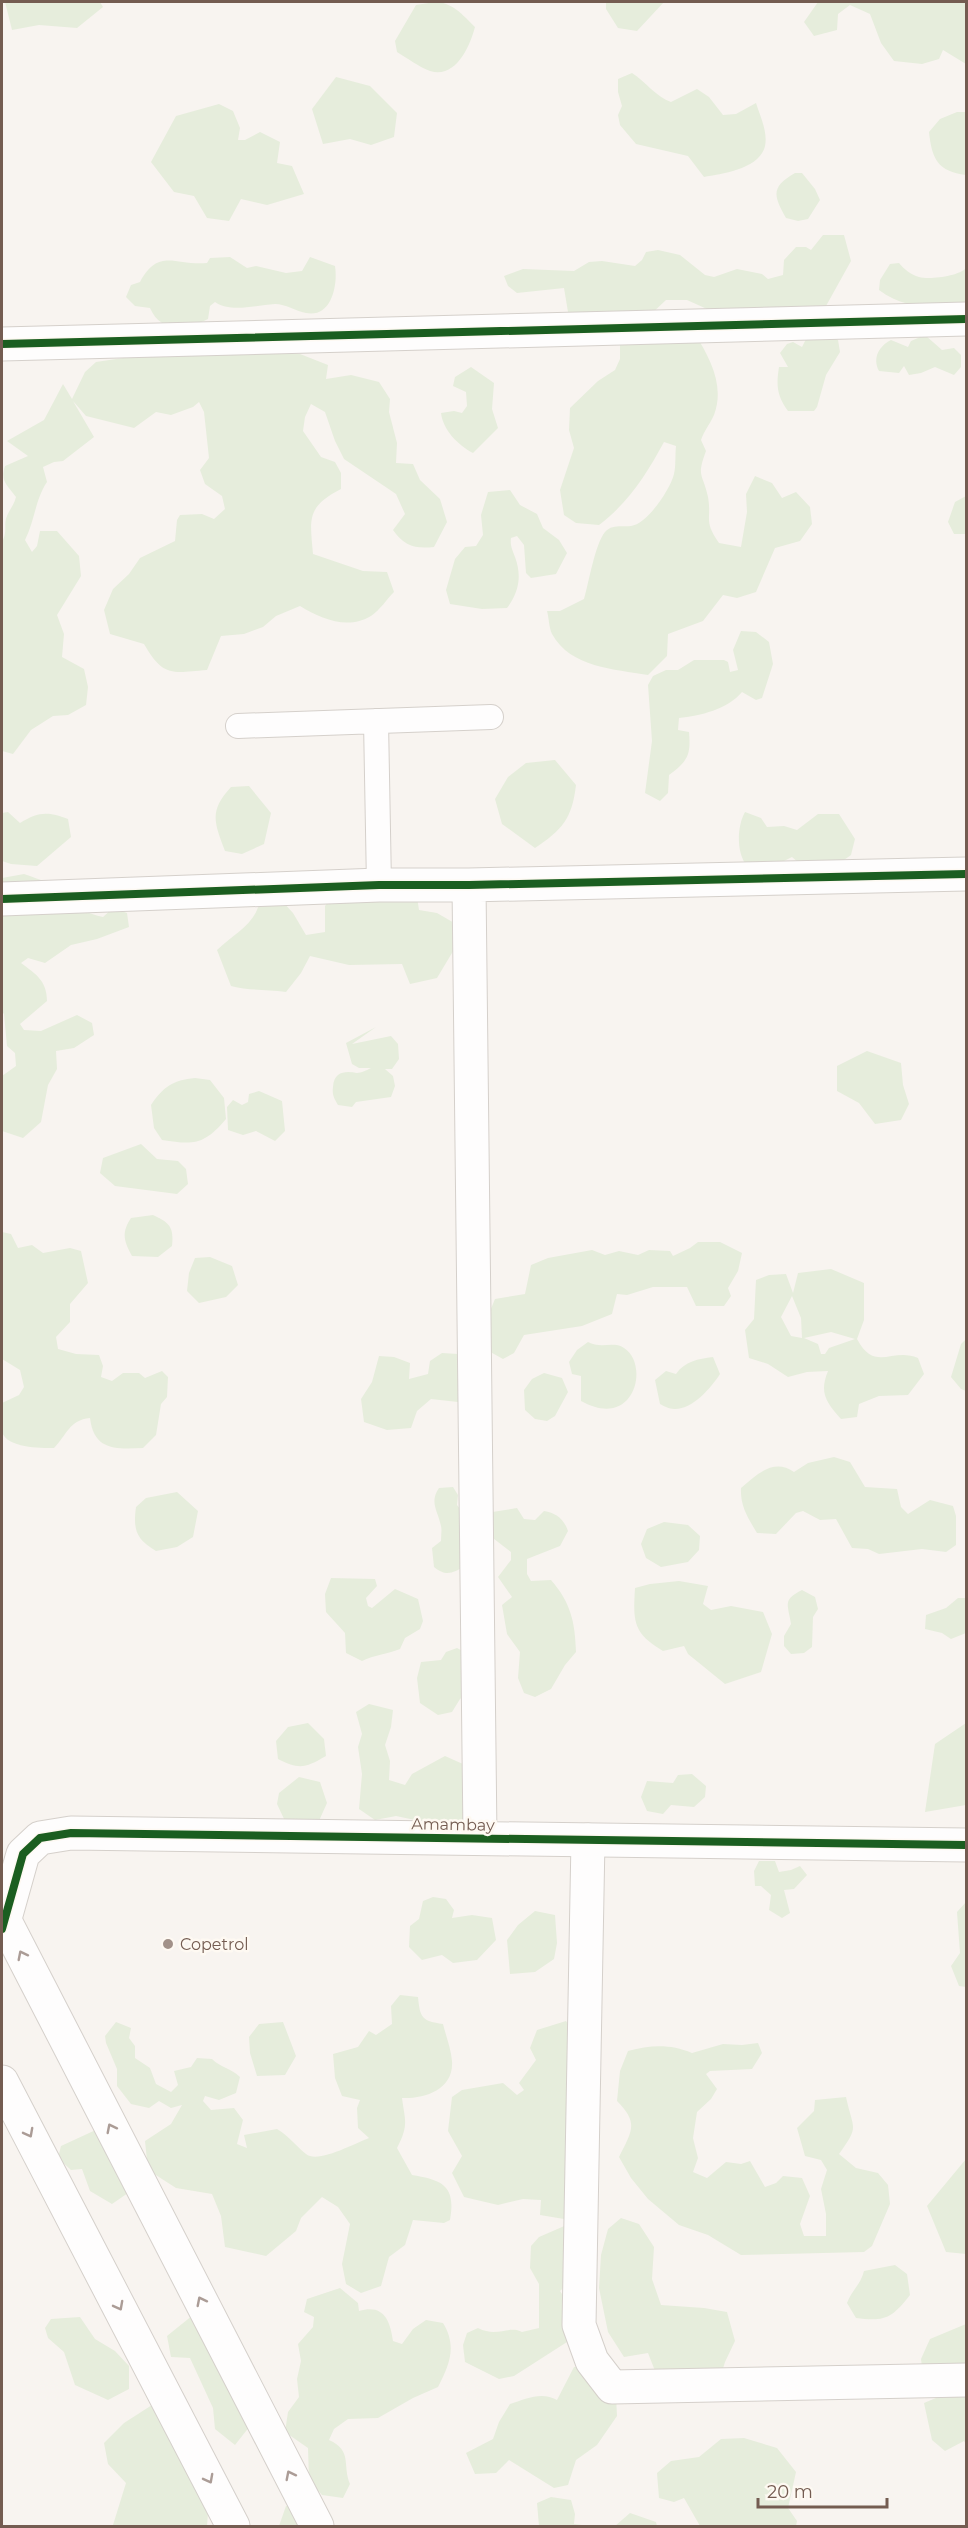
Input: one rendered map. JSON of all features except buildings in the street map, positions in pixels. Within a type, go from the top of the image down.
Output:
[{"type":"street","points":[[2,344],[966,318]]},
{"type":"street","points":[[2,899],[379,885],[966,874]]},
{"type":"street","points":[[469,885],[480,1837]]},
{"type":"street","name":"Amambay","points":[[2,1917],[23,1854],[40,1838],[71,1833],[966,1845]]},
{"type":"street","points":[[588,1840],[579,2325],[592,2361],[612,2387],[966,2380]]},
{"type":"street","points":[[2,1917],[317,2526]]},
{"type":"street","points":[[2,2082],[233,2526]]},
{"type":"lane","points":[[238,726],[491,717]]},
{"type":"lane","points":[[376,721],[379,885]]},
{"type":"green space","points":[[5,2],[100,2],[103,7],[77,28],[39,25],[12,30]]},
{"type":"green space","points":[[435,2],[452,7],[475,27],[470,43],[460,59],[454,66],[439,72],[417,65],[397,52],[395,41],[416,5]]},
{"type":"green space","points":[[606,2],[664,2],[637,31],[618,28],[606,9]]},
{"type":"green space","points":[[818,2],[966,2],[966,64],[943,50],[939,59],[922,64],[894,61],[881,43],[870,14],[850,5],[838,14],[837,30],[814,36],[804,22]]},
{"type":"green space","points":[[632,73],[671,102],[697,89],[709,97],[723,115],[736,114],[756,103],[765,135],[762,154],[739,169],[704,177],[688,156],[636,144],[620,125],[618,115],[622,106],[618,92],[618,79]]},
{"type":"green space","points":[[336,77],[370,86],[397,113],[394,137],[371,145],[350,139],[323,144],[312,109]]},
{"type":"green space","points":[[219,104],[233,111],[240,128],[238,140],[245,140],[260,132],[280,142],[277,163],[292,166],[304,194],[267,205],[241,199],[229,221],[207,218],[194,196],[174,192],[151,162],[176,116]]},
{"type":"green space","points":[[957,112],[966,112],[966,175],[949,171],[943,167],[935,157],[930,142],[929,132],[940,119]]},
{"type":"green space","points":[[795,173],[802,173],[815,189],[820,200],[808,219],[798,221],[786,218],[777,197],[778,187]]},
{"type":"green space","points":[[823,235],[844,235],[851,261],[826,306],[727,318],[687,300],[666,300],[648,317],[608,319],[568,312],[564,288],[517,293],[508,286],[504,276],[523,269],[574,271],[589,262],[602,261],[635,266],[646,252],[658,250],[680,255],[705,275],[714,277],[737,269],[762,274],[768,279],[783,275],[784,260],[796,247],[806,247],[811,250]]},
{"type":"green space","points":[[230,257],[247,268],[256,266],[286,273],[302,271],[310,257],[335,266],[334,290],[327,305],[315,313],[302,312],[279,304],[236,308],[215,302],[210,306],[208,319],[183,327],[168,326],[155,316],[150,308],[135,306],[126,297],[131,285],[140,282],[147,271],[161,261],[207,263],[210,258]]},
{"type":"green space","points":[[899,263],[910,273],[924,278],[951,275],[966,268],[966,306],[921,306],[889,297],[879,290],[880,280],[890,264]]},
{"type":"green space","points":[[695,334],[711,363],[718,393],[714,415],[701,440],[706,451],[701,466],[701,475],[708,497],[710,524],[714,535],[719,543],[741,547],[747,512],[746,494],[755,476],[772,483],[782,498],[796,492],[810,507],[812,524],[800,541],[775,548],[756,592],[737,598],[723,595],[703,621],[668,634],[667,656],[648,675],[594,665],[570,654],[560,645],[551,632],[547,611],[560,611],[584,599],[601,538],[611,528],[637,524],[651,513],[672,481],[676,446],[664,442],[636,487],[599,525],[576,523],[564,515],[560,490],[574,448],[569,430],[570,408],[598,381],[615,370],[620,359],[620,339]]},
{"type":"green space","points":[[826,334],[838,340],[840,352],[826,375],[817,407],[814,411],[788,411],[778,390],[779,367],[788,367],[780,353],[787,344],[793,342],[802,347],[806,339]]},
{"type":"green space","points":[[925,335],[942,350],[954,348],[961,355],[961,367],[954,375],[935,367],[909,375],[904,366],[899,373],[879,371],[876,362],[878,353],[887,343],[891,340],[908,347],[911,341]]},
{"type":"green space","points":[[243,340],[276,353],[300,354],[328,365],[326,379],[351,375],[379,382],[390,399],[389,412],[397,443],[396,463],[413,464],[420,480],[440,499],[447,522],[434,547],[410,545],[401,540],[393,530],[405,514],[396,494],[344,459],[325,412],[311,404],[305,417],[303,431],[321,457],[335,462],[341,473],[341,489],[321,502],[313,515],[311,532],[313,554],[363,571],[387,572],[394,592],[371,616],[353,622],[326,619],[300,606],[276,616],[263,627],[244,634],[221,636],[207,670],[169,671],[157,662],[144,644],[110,634],[104,610],[113,589],[129,574],[140,558],[175,541],[177,520],[180,515],[202,514],[214,519],[225,509],[222,496],[205,484],[200,470],[209,458],[204,412],[199,402],[193,407],[171,415],[156,412],[134,428],[86,416],[73,401],[94,437],[63,461],[43,467],[47,482],[25,540],[32,552],[37,546],[40,531],[57,531],[79,556],[81,576],[57,615],[64,634],[62,657],[84,669],[88,687],[86,705],[68,715],[53,716],[31,730],[13,754],[2,751],[2,542],[6,519],[16,497],[5,483],[3,475],[5,466],[28,456],[7,441],[44,420],[63,384],[72,399],[85,372],[96,362]]},
{"type":"green space","points":[[471,367],[494,383],[492,409],[498,428],[473,453],[452,436],[441,413],[454,411],[462,413],[467,406],[466,392],[453,386],[455,377]]},
{"type":"green space","points":[[510,490],[520,505],[537,514],[543,528],[559,540],[567,553],[556,574],[531,578],[526,573],[524,545],[517,536],[511,538],[511,543],[519,577],[514,596],[507,608],[482,609],[450,604],[446,590],[455,559],[465,547],[476,546],[483,535],[481,515],[488,492]]},
{"type":"green space","points":[[966,496],[966,534],[954,534],[948,522],[955,502]]},
{"type":"green space","points":[[741,631],[756,632],[769,642],[773,664],[762,698],[756,700],[742,692],[729,703],[713,711],[679,718],[678,730],[689,732],[689,752],[680,766],[669,775],[668,793],[660,801],[645,793],[652,741],[648,685],[653,676],[666,670],[678,670],[694,660],[724,660],[728,662],[730,672],[738,670],[733,650]]},
{"type":"green space","points":[[555,760],[576,785],[572,807],[559,829],[535,848],[502,824],[495,799],[508,777],[526,763]]},
{"type":"green space","points":[[249,786],[271,813],[264,844],[242,854],[225,851],[216,824],[219,803],[231,787]]},
{"type":"green space","points":[[8,812],[20,823],[43,814],[68,819],[71,837],[37,866],[2,861],[2,813]]},
{"type":"green space","points":[[745,812],[761,818],[767,827],[784,826],[797,830],[818,814],[839,814],[855,839],[851,855],[830,870],[799,863],[792,857],[774,866],[747,866],[739,847],[740,825]]},
{"type":"green space","points":[[24,874],[47,883],[85,911],[103,917],[113,908],[127,913],[129,927],[97,939],[71,945],[45,963],[28,958],[21,963],[43,983],[47,1001],[20,1024],[24,1030],[41,1031],[77,1015],[92,1023],[94,1035],[74,1048],[56,1051],[57,1069],[48,1085],[41,1122],[23,1138],[2,1131],[2,1076],[16,1066],[15,1053],[7,1046],[2,1012],[2,878]]},
{"type":"green space","points":[[342,884],[415,884],[419,910],[437,913],[456,924],[458,943],[437,978],[410,984],[402,964],[349,965],[310,956],[301,973],[286,992],[231,986],[217,950],[247,924],[259,904],[282,901],[293,913],[306,935],[325,932],[325,906]]},
{"type":"green space","points":[[376,1027],[352,1044],[391,1036],[398,1044],[399,1059],[392,1069],[385,1069],[393,1076],[395,1086],[391,1097],[356,1102],[352,1107],[338,1105],[333,1092],[334,1082],[338,1075],[349,1072],[359,1073],[371,1068],[359,1068],[352,1064],[346,1043]]},
{"type":"green space","points":[[867,1051],[901,1063],[903,1085],[909,1104],[901,1120],[875,1124],[859,1103],[837,1091],[837,1066]]},
{"type":"green space","points":[[195,1078],[210,1080],[224,1098],[226,1119],[211,1134],[198,1141],[162,1140],[154,1128],[151,1105],[169,1086]]},
{"type":"green space","points":[[259,1091],[282,1101],[285,1131],[275,1141],[256,1131],[243,1135],[228,1130],[227,1107],[233,1100],[242,1105],[248,1102],[249,1094]]},
{"type":"green space","points":[[141,1144],[157,1159],[178,1161],[186,1169],[188,1184],[177,1194],[115,1186],[100,1173],[103,1158]]},
{"type":"green space","points":[[153,1215],[170,1226],[172,1246],[158,1257],[132,1256],[125,1237],[128,1223],[131,1218]]},
{"type":"green space","points":[[2,1232],[11,1234],[18,1248],[32,1245],[43,1253],[70,1248],[81,1251],[88,1283],[70,1304],[70,1322],[56,1337],[58,1349],[76,1354],[99,1355],[103,1366],[101,1377],[112,1381],[123,1373],[139,1373],[145,1378],[162,1371],[168,1377],[167,1397],[161,1404],[156,1435],[143,1448],[108,1446],[96,1437],[90,1418],[73,1425],[54,1448],[25,1446],[5,1437],[1,1425],[2,1403],[19,1395],[24,1387],[20,1370],[2,1359]]},
{"type":"green space","points":[[698,1242],[720,1242],[742,1253],[738,1271],[728,1288],[731,1296],[724,1306],[696,1306],[687,1287],[653,1287],[627,1295],[617,1294],[612,1314],[582,1326],[524,1335],[514,1353],[503,1359],[485,1349],[483,1328],[495,1299],[525,1294],[531,1265],[548,1258],[592,1250],[605,1255],[619,1251],[638,1255],[649,1250],[670,1251],[673,1256]]},
{"type":"green space","points":[[210,1257],[232,1266],[238,1285],[226,1297],[199,1303],[187,1291],[189,1273],[195,1258]]},
{"type":"green space","points":[[831,1269],[864,1283],[864,1320],[857,1339],[870,1355],[885,1357],[909,1355],[918,1358],[924,1374],[908,1395],[879,1396],[859,1404],[857,1417],[841,1419],[825,1397],[824,1385],[828,1371],[807,1372],[788,1377],[768,1364],[749,1358],[745,1330],[754,1319],[756,1280],[769,1275],[786,1274],[793,1293],[798,1273]],"holes":[[[792,1296],[801,1318],[802,1338],[791,1336],[781,1317]],[[831,1332],[855,1339],[829,1348],[825,1354],[821,1354],[818,1344],[804,1338]]]},
{"type":"green space","points":[[966,1339],[966,1391],[961,1389],[951,1377],[961,1344]]},
{"type":"green space","points":[[588,1342],[597,1345],[620,1346],[632,1356],[636,1367],[636,1380],[632,1392],[625,1402],[614,1408],[599,1408],[581,1401],[581,1376],[572,1374],[569,1362],[577,1350]]},
{"type":"green space","points":[[442,1353],[458,1354],[471,1390],[458,1402],[431,1399],[417,1411],[411,1428],[387,1430],[364,1422],[361,1399],[372,1382],[379,1356],[394,1357],[410,1363],[409,1379],[428,1374],[430,1361]]},
{"type":"green space","points":[[713,1357],[720,1374],[712,1386],[700,1397],[681,1408],[674,1409],[660,1404],[655,1380],[666,1371],[676,1374],[688,1363]]},
{"type":"green space","points":[[544,1373],[562,1378],[568,1392],[555,1416],[547,1421],[535,1419],[525,1410],[524,1390],[532,1379]]},
{"type":"green space","points":[[834,1457],[850,1462],[865,1487],[897,1489],[901,1507],[908,1514],[930,1500],[953,1506],[956,1516],[956,1545],[946,1552],[922,1549],[879,1554],[868,1549],[852,1548],[836,1519],[820,1520],[803,1511],[796,1513],[776,1534],[757,1533],[743,1506],[741,1488],[760,1473],[773,1467],[787,1468],[794,1472],[808,1463]]},
{"type":"green space","points":[[453,1487],[458,1495],[457,1505],[465,1515],[465,1566],[446,1573],[434,1567],[432,1548],[441,1541],[441,1528],[434,1502],[439,1488]]},
{"type":"green space","points":[[177,1492],[198,1511],[193,1537],[177,1547],[156,1551],[137,1533],[136,1507],[146,1498]]},
{"type":"green space","points":[[517,1508],[524,1519],[535,1520],[544,1511],[552,1513],[562,1520],[568,1531],[560,1546],[527,1559],[527,1574],[531,1581],[551,1580],[563,1597],[571,1613],[576,1652],[565,1665],[551,1689],[535,1697],[524,1693],[518,1678],[520,1652],[507,1634],[502,1605],[512,1597],[498,1577],[511,1560],[511,1552],[485,1532],[486,1513]]},
{"type":"green space","points":[[664,1522],[688,1525],[700,1536],[699,1550],[688,1562],[661,1567],[646,1558],[641,1544],[647,1529]]},
{"type":"green space","points":[[331,1578],[375,1579],[377,1586],[366,1598],[368,1606],[372,1608],[395,1589],[418,1599],[423,1621],[420,1629],[405,1638],[400,1649],[395,1651],[362,1661],[346,1653],[345,1633],[326,1612],[325,1594]]},
{"type":"green space","points":[[679,1581],[708,1586],[703,1604],[711,1610],[731,1606],[763,1612],[772,1634],[761,1672],[725,1684],[688,1654],[684,1646],[663,1651],[640,1632],[634,1610],[635,1588]]},
{"type":"green space","points":[[802,1590],[815,1597],[818,1609],[813,1617],[812,1647],[804,1653],[791,1654],[784,1646],[784,1636],[791,1624],[788,1603],[791,1597]]},
{"type":"green space","points":[[958,1598],[966,1598],[966,1633],[951,1639],[942,1633],[925,1629],[926,1615],[946,1608]]},
{"type":"green space","points":[[457,1648],[477,1659],[474,1689],[460,1699],[452,1712],[438,1715],[420,1703],[417,1678],[421,1662],[441,1660],[446,1652]]},
{"type":"green space","points":[[369,1704],[393,1710],[391,1727],[385,1745],[390,1761],[389,1780],[405,1785],[412,1774],[445,1756],[474,1769],[480,1803],[457,1837],[428,1842],[415,1820],[396,1816],[375,1820],[359,1809],[362,1774],[358,1747],[362,1734],[356,1712]]},
{"type":"green space","points":[[308,1723],[324,1739],[326,1756],[302,1766],[292,1765],[278,1759],[276,1741],[288,1727]]},
{"type":"green space","points":[[966,1723],[966,1805],[925,1812],[935,1744]]},
{"type":"green space","points":[[692,1774],[706,1786],[705,1797],[694,1807],[671,1805],[663,1814],[647,1811],[641,1797],[647,1781],[673,1783],[678,1775]]},
{"type":"green space","points":[[299,1777],[320,1782],[327,1803],[318,1823],[285,1821],[277,1804],[279,1793]]},
{"type":"green space","points":[[759,1861],[775,1861],[779,1872],[800,1866],[807,1875],[794,1889],[784,1890],[790,1913],[782,1918],[769,1910],[771,1895],[761,1886],[755,1886],[754,1871]]},
{"type":"green space","points":[[433,1897],[446,1899],[454,1910],[452,1918],[472,1915],[492,1918],[496,1940],[477,1960],[453,1963],[442,1955],[422,1960],[409,1947],[410,1926],[419,1919],[423,1901]]},
{"type":"green space","points":[[966,1902],[966,1987],[959,1986],[951,1966],[960,1953],[957,1912]]},
{"type":"green space","points":[[535,1911],[555,1915],[557,1943],[554,1959],[535,1972],[510,1974],[507,1940],[518,1925]]},
{"type":"green space","points":[[400,1995],[418,1997],[423,2017],[426,2020],[443,2024],[452,2061],[451,2071],[443,2086],[419,2097],[402,2098],[405,2128],[397,2148],[412,2175],[432,2179],[445,2187],[451,2199],[451,2209],[450,2220],[444,2223],[413,2220],[405,2245],[389,2257],[381,2286],[361,2293],[346,2284],[342,2264],[350,2224],[338,2207],[322,2197],[301,2218],[296,2231],[266,2256],[225,2247],[221,2216],[212,2194],[176,2188],[148,2170],[145,2141],[171,2124],[182,2105],[171,2108],[159,2101],[149,2108],[131,2104],[117,2086],[117,2069],[106,2043],[105,2036],[116,2022],[131,2028],[129,2038],[135,2046],[135,2058],[150,2068],[156,2084],[171,2092],[178,2085],[174,2071],[191,2067],[197,2058],[212,2059],[240,2077],[236,2093],[219,2100],[205,2096],[203,2101],[211,2110],[234,2108],[243,2120],[237,2144],[247,2148],[244,2135],[277,2129],[306,2154],[319,2156],[337,2152],[369,2138],[358,2128],[357,2108],[360,2100],[342,2096],[335,2078],[333,2054],[358,2047],[369,2031],[376,2035],[392,2024],[391,2006]]},
{"type":"green space","points":[[566,2021],[576,2035],[576,2221],[540,2215],[541,2200],[523,2199],[498,2205],[464,2197],[452,2173],[462,2156],[448,2131],[452,2097],[462,2090],[503,2083],[517,2095],[524,2090],[519,2083],[536,2060],[530,2048],[537,2030]]},
{"type":"green space","points":[[283,2022],[296,2056],[285,2075],[257,2076],[250,2053],[249,2037],[259,2024]]},
{"type":"green space","points":[[758,2043],[762,2053],[752,2069],[710,2071],[706,2074],[717,2089],[711,2099],[697,2112],[693,2138],[698,2158],[693,2172],[707,2178],[726,2162],[741,2164],[750,2161],[765,2187],[776,2183],[783,2176],[802,2178],[810,2196],[800,2224],[804,2236],[826,2236],[826,2214],[821,2189],[827,2170],[821,2160],[805,2156],[797,2128],[814,2111],[815,2100],[846,2097],[853,2127],[850,2138],[839,2154],[856,2168],[878,2173],[888,2185],[890,2204],[872,2246],[864,2252],[741,2255],[708,2235],[679,2225],[648,2199],[631,2178],[619,2157],[631,2128],[628,2115],[617,2101],[620,2071],[628,2051],[660,2046],[692,2053],[723,2044]]},
{"type":"green space","points":[[100,2128],[128,2193],[112,2204],[90,2191],[82,2169],[71,2170],[58,2158],[61,2146]]},
{"type":"green space","points":[[966,2159],[966,2254],[946,2252],[927,2206]]},
{"type":"green space","points":[[621,2218],[639,2224],[654,2247],[652,2279],[661,2305],[727,2312],[735,2341],[725,2362],[715,2394],[657,2376],[648,2353],[624,2357],[608,2332],[599,2288],[601,2255],[608,2229]]},
{"type":"green space","points":[[569,2224],[571,2281],[560,2291],[567,2303],[570,2315],[567,2342],[514,2376],[499,2379],[465,2362],[463,2345],[467,2333],[478,2328],[491,2332],[517,2330],[522,2332],[539,2328],[539,2284],[530,2268],[531,2246],[539,2237]]},
{"type":"green space","points":[[895,2265],[907,2274],[910,2295],[898,2309],[887,2317],[881,2319],[856,2318],[847,2303],[864,2271]]},
{"type":"green space","points":[[340,2288],[358,2303],[359,2311],[374,2310],[384,2315],[390,2326],[393,2341],[402,2344],[413,2329],[426,2320],[443,2323],[451,2347],[449,2363],[438,2387],[378,2418],[348,2419],[334,2429],[329,2440],[336,2444],[344,2454],[350,2484],[343,2498],[322,2495],[309,2480],[308,2448],[285,2432],[288,2412],[299,2397],[297,2379],[301,2361],[298,2344],[313,2327],[314,2317],[304,2312],[307,2299]]},
{"type":"green space","points":[[193,2315],[250,2426],[235,2445],[215,2429],[213,2408],[190,2358],[171,2357],[167,2336]]},
{"type":"green space","points":[[80,2317],[95,2339],[115,2351],[129,2366],[129,2389],[108,2400],[75,2385],[64,2352],[48,2338],[45,2328],[51,2319]]},
{"type":"green space","points":[[966,2324],[966,2444],[964,2441],[945,2451],[932,2440],[924,2403],[943,2395],[925,2390],[921,2359],[930,2339]]},
{"type":"green space","points":[[587,2366],[615,2376],[617,2416],[597,2445],[576,2460],[568,2485],[554,2488],[509,2460],[496,2473],[475,2474],[466,2453],[493,2439],[499,2422],[510,2404],[539,2396],[557,2400],[574,2367]]},
{"type":"green space","points":[[152,2405],[210,2488],[207,2526],[113,2525],[126,2483],[108,2464],[104,2443],[124,2423]]},
{"type":"green space","points":[[744,2438],[777,2448],[796,2472],[788,2508],[797,2521],[796,2526],[700,2526],[684,2498],[674,2502],[659,2498],[657,2473],[671,2461],[699,2457],[721,2439]]},
{"type":"green space","points":[[551,2497],[571,2500],[575,2514],[574,2524],[590,2526],[539,2526],[537,2503]]},
{"type":"green space","points":[[286,2506],[294,2507],[322,2526],[279,2526]]},
{"type":"green space","points":[[630,2513],[656,2522],[657,2526],[615,2526]]},
{"type":"cycle path","points":[[2,344],[966,319]]},
{"type":"cycle path","points":[[2,899],[379,885],[966,874]]},
{"type":"cycle path","points":[[2,1929],[23,1854],[40,1838],[71,1833],[966,1845]]},
{"type":"place","name":"Copetrol","points":[[168,1944]]}]
